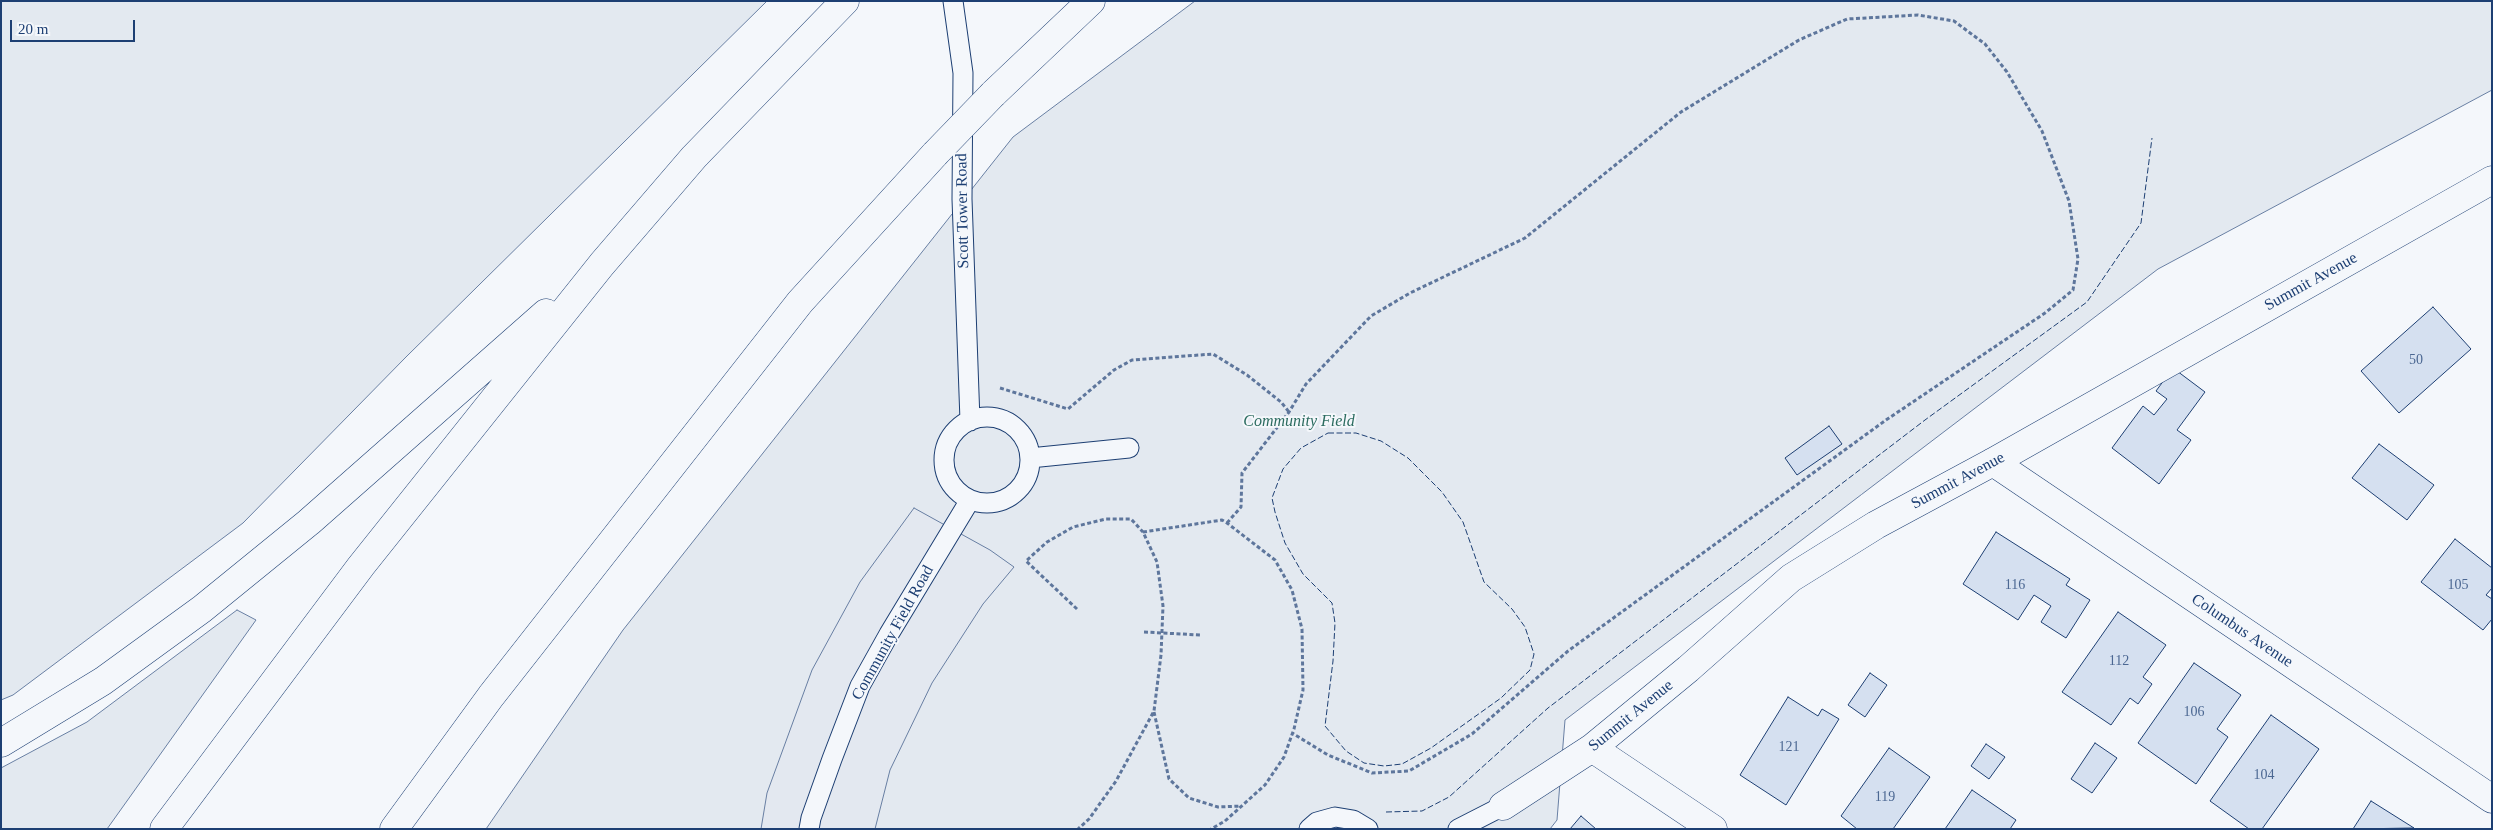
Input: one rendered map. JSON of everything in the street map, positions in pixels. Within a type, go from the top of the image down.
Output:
[{"type":"main road","points":[[164,829],[361,566],[602,264],[694,157],[844,1]]},
{"type":"main road","points":[[394,829],[491,696],[800,302],[992,94],[1091,1]]},
{"type":"main road","name":"Summit Avenue","points":[[1503,806],[1592,748],[1688,669],[1791,578],[1876,525],[1993,462],[2492,180]]},
{"type":"main road","points":[[1,743],[103,681],[202,609],[309,522],[602,264]]},
{"type":"main road","name":"Columbus Avenue","points":[[1993,462],[2492,799]]},
{"type":"main road","points":[[414,829],[491,696]]},
{"type":"main road","points":[[1592,748],[1714,829]]},
{"type":"lane","name":"Scott Tower Road","points":[[953,1],[963,73],[962,198],[970,420]]},
{"type":"lane","points":[[986,417],[1001,420],[1015,428],[1026,441],[1030,458],[1027,474],[1019,490],[1004,500],[987,504],[970,500],[955,490],[946,475],[944,457],[947,442],[956,429],[970,420],[986,417]]},
{"type":"lane","points":[[1030,458],[1130,448]]},
{"type":"lane","name":"Community Field Road","points":[[809,829],[817,801],[860,686],[888,634],[970,500]]},
{"type":"lane","name":"Summit Avenue","points":[[1458,829],[1503,806]]},
{"type":"lane","points":[[1309,829],[1317,822],[1335,817],[1353,820],[1368,829]]},
{"type":"path","points":[[1227,523],[1241,507],[1242,473],[1288,412],[1306,384],[1371,316],[1410,293],[1525,238],[1681,112],[1799,40],[1847,19],[1918,15],[1954,21],[1985,44],[2007,72],[2042,131],[2068,201],[2078,258],[2073,290],[2045,313],[1886,420],[1568,651],[1472,734],[1409,771],[1372,773],[1328,755],[1292,733]]},
{"type":"path","points":[[968,377],[1068,409],[1114,370],[1132,360],[1213,354],[1247,375],[1281,402],[1288,412]]},
{"type":"path","points":[[1077,609],[1026,561],[1047,542],[1073,527],[1106,519],[1131,519],[1143,532],[1157,562],[1163,606],[1161,655],[1154,711],[1169,779],[1189,798],[1218,807],[1242,806]]},
{"type":"path","points":[[1143,532],[1222,520],[1227,523],[1276,560],[1292,590],[1302,629],[1303,690],[1284,757],[1265,785],[1212,829]]},
{"type":"path","points":[[1144,632],[1200,635]]},
{"type":"path","points":[[1078,829],[1089,819],[1116,781],[1154,711]]},
{"type":"green space","points":[[1,1],[767,1],[406,357],[243,523],[13,695],[1,700]]},
{"type":"green space","name":"Community Field","points":[[1195,1],[2492,1],[2492,90],[2158,269],[1565,720],[1557,820],[1550,829],[486,829],[623,630],[1013,137]]},
{"type":"green space","points":[[237,610],[256,620],[107,829],[1,829],[1,768],[87,722]]},
{"type":"shaded area","points":[[914,508],[990,550],[1014,567],[983,604],[932,683],[890,770],[875,829],[761,829],[767,793],[812,670],[860,582]]},
{"type":"building","points":[[2433,307],[2471,349],[2399,413],[2361,371]]},
{"type":"building","points":[[2173,368],[2205,392],[2177,430],[2191,440],[2159,484],[2112,448],[2143,406],[2154,415],[2167,399],[2156,391]]},
{"type":"building","points":[[1829,426],[1842,444],[1797,475],[1785,458]]},
{"type":"building","points":[[2379,444],[2434,485],[2407,520],[2352,478]]},
{"type":"building","points":[[1996,532],[2070,579],[2066,585],[2090,600],[2066,638],[2041,622],[2051,606],[2034,595],[2018,620],[1963,584]]},
{"type":"building","points":[[2455,539],[2492,568],[2492,588],[2486,595],[2492,599],[2492,619],[2483,630],[2421,582]]},
{"type":"building","points":[[2118,612],[2166,645],[2143,677],[2152,684],[2138,704],[2130,698],[2111,725],[2062,692]]},
{"type":"building","points":[[2194,663],[2241,695],[2217,729],[2228,737],[2196,784],[2138,743]]},
{"type":"building","points":[[1870,673],[1887,685],[1865,717],[1848,705]]},
{"type":"building","points":[[1788,697],[1818,716],[1822,709],[1839,719],[1786,805],[1740,775]]},
{"type":"building","points":[[2271,715],[2319,749],[2262,829],[2249,829],[2210,801]]},
{"type":"building","points":[[2095,743],[2117,758],[2092,793],[2071,779]]},
{"type":"building","points":[[1986,744],[2005,757],[1989,779],[1971,766]]},
{"type":"building","points":[[1889,748],[1930,777],[1893,829],[1857,829],[1841,816]]},
{"type":"building","points":[[1972,790],[2016,820],[2010,829],[1945,829]]},
{"type":"building","points":[[2371,801],[2414,828],[2353,829]]},
{"type":"building","points":[[1581,816],[1596,829],[1570,829]]},
{"type":"fence","points":[[1386,812],[1422,811],[1449,797],[1548,708],[1925,420],[2087,302],[2141,223],[2152,138]]},
{"type":"fence","points":[[1328,433],[1356,433],[1381,441],[1408,458],[1442,492],[1463,522],[1484,582],[1512,609],[1525,627],[1534,654],[1530,670],[1501,698],[1431,748],[1402,764],[1384,766],[1364,763],[1346,751],[1325,726],[1333,661],[1335,623],[1332,603],[1303,574],[1285,543],[1275,512],[1272,498],[1283,469],[1301,448],[1328,433]]}]
